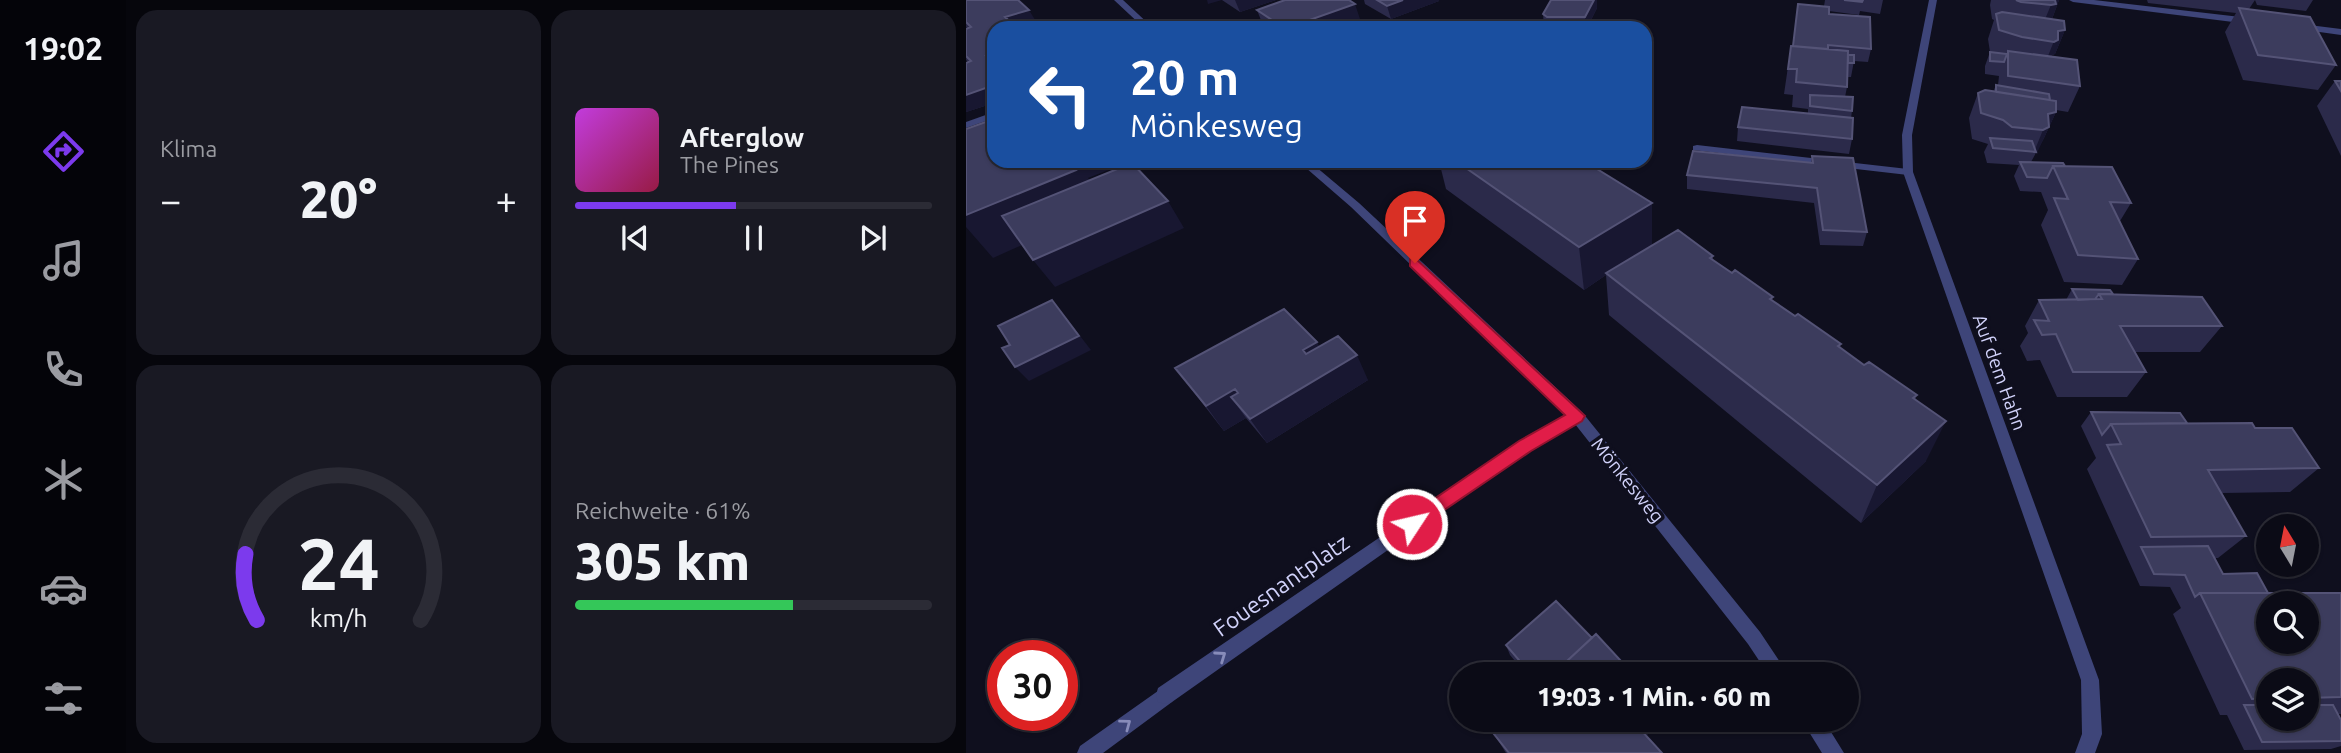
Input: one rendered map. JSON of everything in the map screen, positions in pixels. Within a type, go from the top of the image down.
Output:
[{"type":"street","points":[[1118,0],[1141,21]]},
{"type":"street","name":"Auf dem Hahn","points":[[1933,0],[1907,135],[1909,172],[2090,680],[2092,734],[2085,753]]},
{"type":"street","points":[[2073,0],[2260,23]]},
{"type":"street","points":[[2287,26],[2341,32]]},
{"type":"street","points":[[966,125],[987,118]]},
{"type":"street","points":[[1697,148],[1909,172]]},
{"type":"street","name":"Mönkesweg","points":[[1311,168],[1355,205],[1577,416],[1771,662]]},
{"type":"street","name":"Fouesnantplatz","points":[[1087,753],[1165,695],[1525,446],[1577,416]]},
{"type":"street","points":[[1820,732],[1834,753]]},
{"type":"building","points":[[966,0],[1018,0],[1029,10],[1005,17],[1009,21],[987,21],[987,88],[966,95],[966,63],[971,61],[966,56],[966,29],[971,27],[966,22]]},
{"type":"building","points":[[1285,0],[1349,0],[1355,4],[1307,21],[1274,21],[1257,10]]},
{"type":"building","points":[[1377,0],[1403,0],[1387,6]]},
{"type":"building","points":[[1551,0],[1594,0],[1585,17],[1547,17],[1543,14]]},
{"type":"building","points":[[2016,0],[2055,0],[2056,4],[2021,2]]},
{"type":"building","points":[[1798,4],[1829,7],[1829,14],[1870,17],[1871,49],[1828,45],[1828,49],[1793,46]]},
{"type":"building","points":[[2239,8],[2310,17],[2336,65],[2258,55]]},
{"type":"building","points":[[2002,12],[2064,21],[2065,30],[2058,31],[2058,40],[2054,42],[2022,37],[1999,30],[1996,14]]},
{"type":"building","points":[[1791,46],[1848,51],[1847,87],[1796,82],[1797,69],[1788,69]]},
{"type":"building","points":[[2008,51],[2077,60],[2080,86],[2008,76]]},
{"type":"building","points":[[1990,52],[2007,54],[2004,62],[1990,61]]},
{"type":"building","points":[[1848,55],[1854,55],[1854,63],[1848,63]]},
{"type":"building","points":[[1996,85],[2049,94],[2050,100],[1996,92]]},
{"type":"building","points":[[1985,90],[2056,101],[2056,112],[2048,114],[2049,127],[2043,130],[2012,127],[2003,120],[1981,113],[1978,93]]},
{"type":"building","points":[[1810,95],[1853,97],[1852,111],[1810,106]]},
{"type":"building","points":[[1742,107],[1853,118],[1852,139],[1738,127]]},
{"type":"building","points":[[987,122],[987,168],[1076,170],[966,215],[966,129]]},
{"type":"building","points":[[1990,138],[2032,141],[2036,152],[1993,148]]},
{"type":"building","points":[[1693,151],[1813,163],[1812,156],[1853,158],[1867,232],[1823,230],[1817,188],[1687,175]]},
{"type":"building","points":[[2020,162],[2063,163],[2065,166],[2053,166],[2047,178],[2027,177]]},
{"type":"building","points":[[2053,166],[2112,167],[2131,203],[2110,202],[2138,259],[2078,255],[2054,198],[2068,199]]},
{"type":"building","points":[[1120,168],[1137,168],[1168,201],[1033,260],[1002,216]]},
{"type":"building","points":[[1466,168],[1595,168],[1652,203],[1579,247]]},
{"type":"building","points":[[1678,230],[1713,256],[1710,258],[1732,273],[1735,270],[1773,297],[1770,299],[1795,316],[1798,314],[1841,344],[1838,346],[1864,365],[1869,362],[1917,395],[1913,398],[1946,421],[1877,485],[1606,273]]},
{"type":"building","points":[[2072,289],[2110,290],[2113,294],[2099,294],[2095,299],[2078,300]]},
{"type":"building","points":[[2099,294],[2202,297],[2222,326],[2120,326],[2146,372],[2073,372],[2056,334],[2042,335],[2034,320],[2049,321],[2039,300],[2102,299]]},
{"type":"building","points":[[1052,300],[1079,336],[1015,367],[1002,348],[1010,345],[998,326]]},
{"type":"building","points":[[1284,309],[1317,342],[1303,350],[1306,354],[1338,336],[1357,355],[1250,419],[1231,397],[1238,393],[1235,389],[1206,406],[1175,368]]},
{"type":"building","points":[[2091,412],[2180,413],[2187,423],[2111,424],[2102,435]]},
{"type":"building","points":[[2252,423],[2255,428],[2292,428],[2319,468],[2208,470],[2246,536],[2151,537],[2107,445],[2121,444],[2111,424]]},
{"type":"building","points":[[2208,546],[2223,574],[2256,573],[2256,578],[2260,578],[2267,591],[2200,593],[2195,597],[2185,575],[2154,574],[2141,547]]},
{"type":"building","points":[[2200,593],[2256,593],[2256,654],[2319,654],[2319,593],[2341,593],[2341,697],[2319,698],[2319,668],[2256,668],[2256,699],[2252,699]]},
{"type":"building","points":[[1556,601],[1592,638],[1566,662],[1521,662],[1506,645]]},
{"type":"building","points":[[1596,634],[1622,662],[1566,662]]},
{"type":"building","points":[[2244,705],[2256,705],[2256,730]]},
{"type":"building","points":[[2319,705],[2333,705],[2341,720],[2341,741],[2262,742],[2257,731],[2319,731]]},
{"type":"building","points":[[1643,732],[1662,753],[1509,753],[1494,734]]},
{"type":"route","points":[[1412,524],[1525,446],[1577,416],[1415,263]]}]
